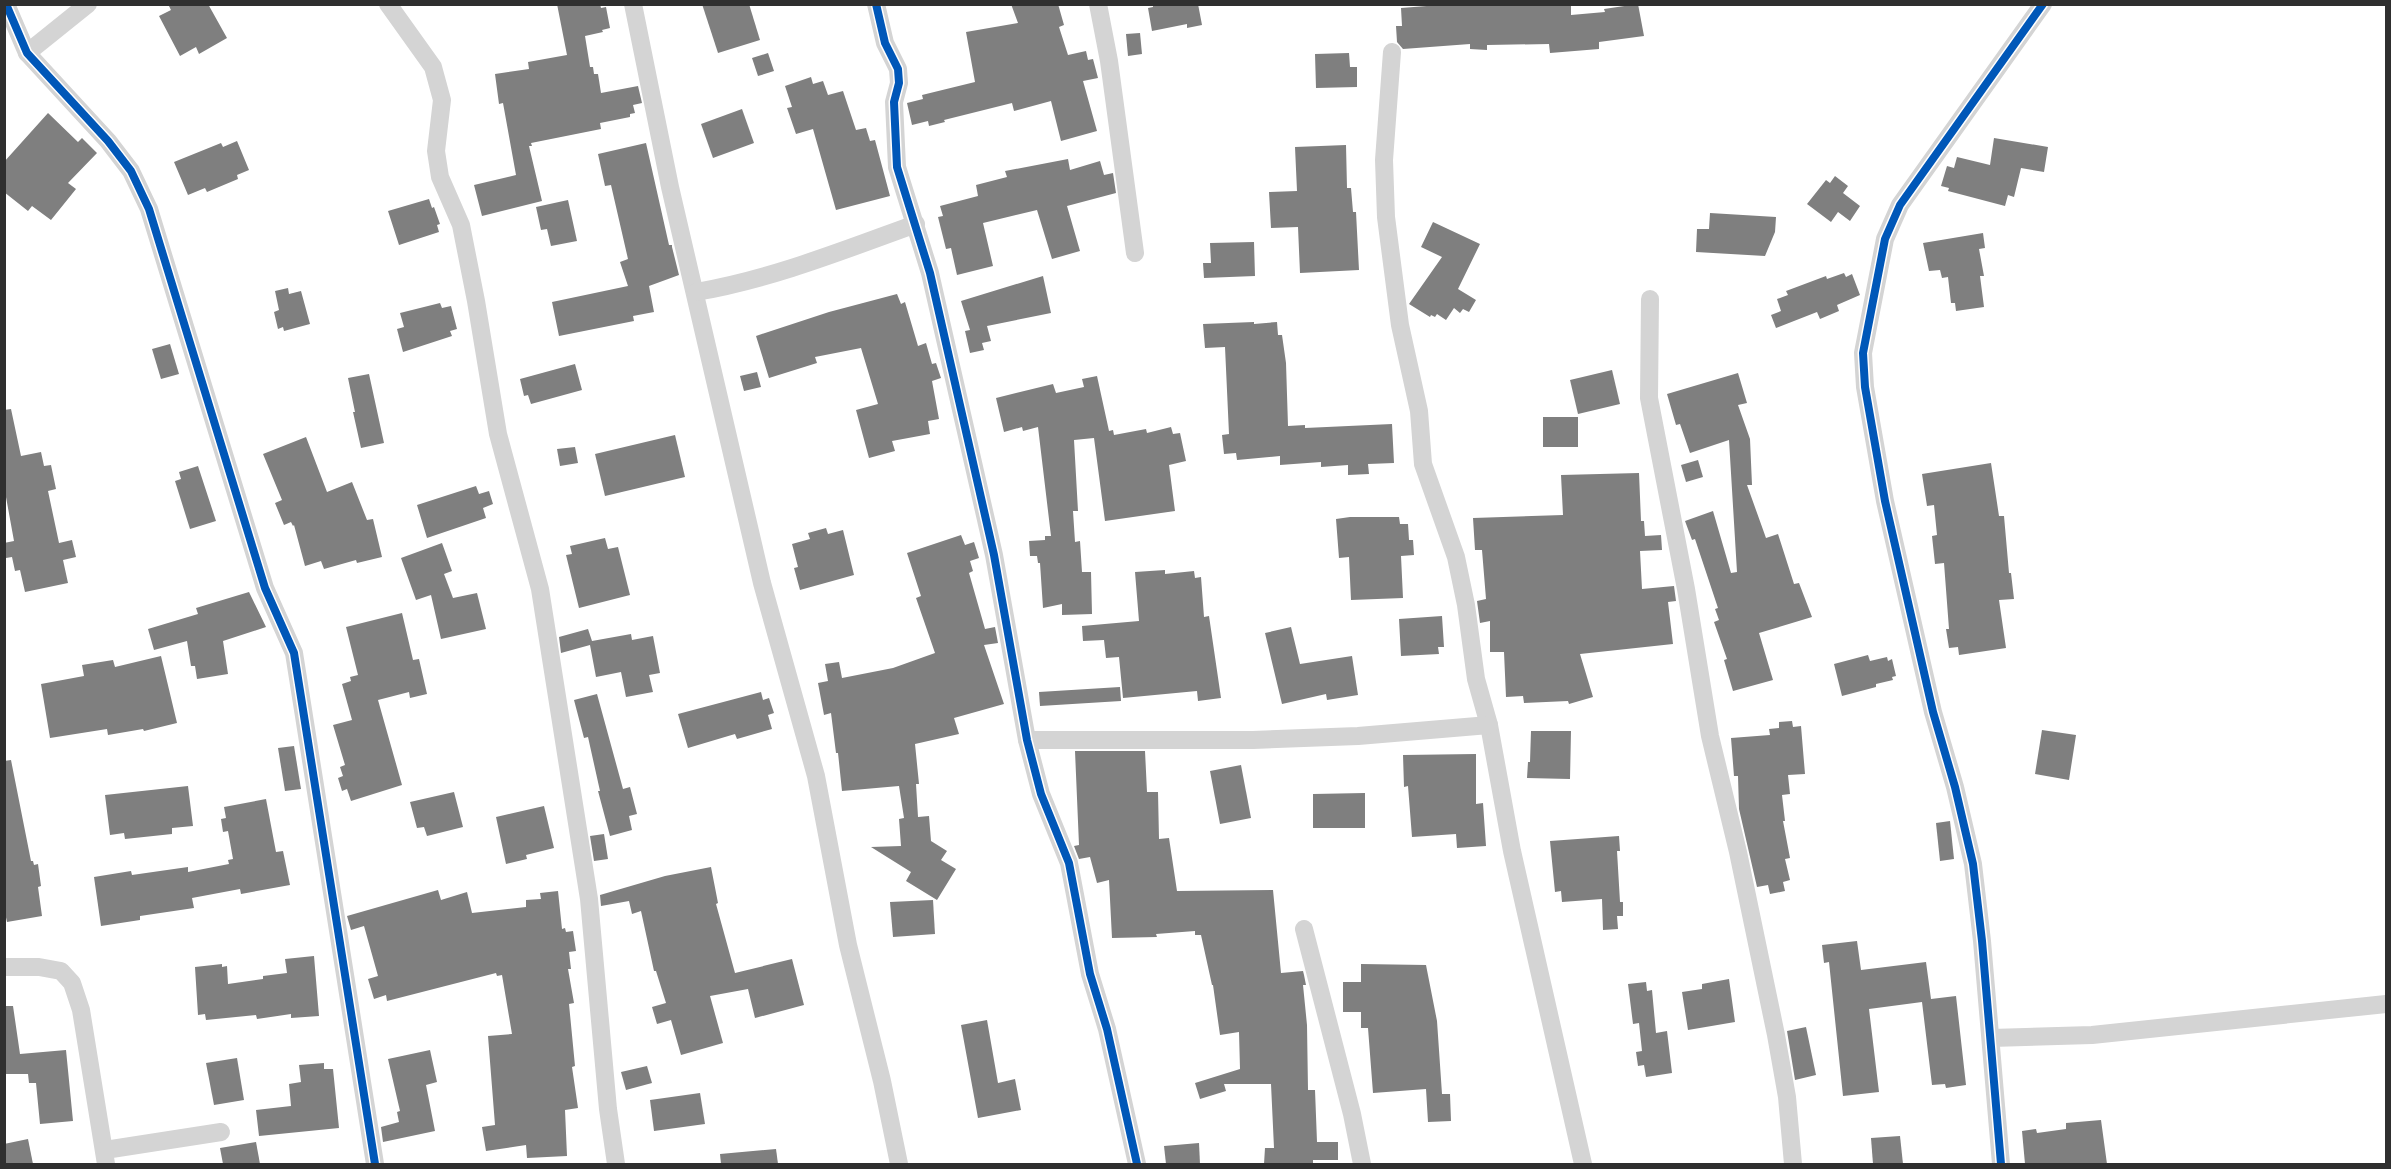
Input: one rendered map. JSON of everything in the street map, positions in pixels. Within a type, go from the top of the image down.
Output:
[{"type":"street","points":[[6,4],[27,53],[108,141],[131,171],[149,209],[265,588],[294,653],[375,1164]]},
{"type":"street","points":[[27,53],[88,4]]},
{"type":"street","points":[[388,4],[433,67],[442,100],[436,151],[440,177],[461,225],[477,301],[498,434],[540,589],[589,899],[608,1109],[616,1164]]},
{"type":"street","points":[[633,4],[670,187],[762,583],[816,776],[848,945],[882,1081],[899,1164]]},
{"type":"street","points":[[876,4],[885,43],[898,69],[899,83],[894,102],[897,167],[930,273],[993,555],[1027,740],[1041,794],[1069,863],[1090,974],[1107,1029],[1137,1164]]},
{"type":"street","points":[[1098,4],[1109,61],[1135,253]]},
{"type":"street","points":[[2001,1164],[1973,864],[1933,712],[1885,501],[1865,387],[1863,353],[1886,239],[1900,205],[2043,4]]},
{"type":"street","points":[[1392,52],[1384,160],[1386,217],[1400,325],[1419,411],[1419,441],[1423,464],[1456,557],[1466,605],[1476,679],[1489,724],[1512,851],[1583,1164]]},
{"type":"street","points":[[696,292],[734,285],[784,270],[916,224]]},
{"type":"street","points":[[1650,299],[1649,398],[1686,589],[1710,736],[1738,852],[1776,1035],[1787,1097],[1793,1164]]},
{"type":"street","points":[[1027,740],[1253,740],[1358,736],[1489,724]]},
{"type":"street","points":[[1304,929],[1352,1114],[1362,1164]]},
{"type":"street","points":[[4,967],[39,966],[61,971],[72,982],[81,1010],[105,1157],[221,1132]]},
{"type":"street","points":[[1991,1038],[2092,1035],[2386,1004]]},
{"type":"building","points":[[168,4],[208,4],[227,38],[199,54],[196,47],[180,56],[159,16],[171,10]]},
{"type":"building","points":[[557,4],[600,4],[601,8],[606,7],[610,28],[585,36],[590,67],[593,67],[594,74],[598,74],[601,93],[638,86],[642,103],[633,105],[635,113],[630,114],[630,117],[600,123],[601,129],[531,143],[532,146],[529,146],[542,201],[482,216],[474,185],[516,175],[503,103],[499,104],[495,74],[529,69],[528,62],[567,55]]},
{"type":"building","points":[[702,4],[749,4],[760,40],[718,53]]},
{"type":"building","points":[[1011,4],[1058,4],[1064,25],[1059,27],[1068,55],[1086,51],[1088,60],[1093,59],[1098,78],[1083,81],[1097,131],[1061,141],[1051,101],[1014,111],[1012,103],[929,126],[928,121],[912,125],[907,103],[923,99],[922,95],[975,82],[966,32],[1018,23]]},
{"type":"building","points":[[1153,4],[1198,4],[1202,25],[1187,28],[1187,24],[1152,31],[1148,8],[1153,7]]},
{"type":"building","points":[[1452,4],[1571,4],[1571,15],[1605,12],[1604,9],[1638,4],[1644,36],[1599,42],[1599,49],[1550,53],[1549,44],[1487,45],[1487,50],[1470,49],[1470,44],[1403,49],[1397,42],[1396,26],[1402,26],[1401,8]]},
{"type":"building","points":[[1140,33],[1142,54],[1128,56],[1126,34]]},
{"type":"building","points":[[768,53],[774,71],[758,76],[752,58]]},
{"type":"building","points":[[1349,53],[1350,67],[1357,67],[1357,87],[1316,88],[1315,54]]},
{"type":"building","points":[[811,77],[813,84],[823,81],[828,95],[843,91],[856,130],[866,128],[870,141],[875,140],[890,196],[836,210],[813,129],[796,134],[787,108],[792,107],[785,86]]},
{"type":"building","points":[[742,109],[754,143],[713,158],[701,124]]},
{"type":"building","points":[[48,113],[78,142],[82,138],[97,153],[68,183],[76,189],[51,220],[32,206],[28,211],[4,192],[4,162]]},
{"type":"building","points":[[1994,138],[2048,147],[2044,172],[2021,168],[2014,197],[2008,195],[2005,206],[1948,191],[1949,188],[1941,186],[1947,166],[1954,168],[1957,157],[1990,165]]},
{"type":"building","points":[[237,141],[249,170],[237,175],[238,179],[207,192],[205,188],[188,195],[174,162],[221,143],[223,147]]},
{"type":"building","points":[[646,143],[669,245],[672,245],[679,275],[649,286],[654,312],[633,316],[634,321],[559,336],[552,302],[628,286],[620,262],[628,259],[611,185],[605,186],[598,154]]},
{"type":"building","points":[[1346,145],[1347,188],[1351,188],[1353,212],[1356,212],[1359,270],[1300,273],[1298,227],[1271,228],[1269,192],[1297,191],[1295,147]]},
{"type":"building","points":[[1068,159],[1070,170],[1100,161],[1104,175],[1113,173],[1116,193],[1067,206],[1080,251],[1052,259],[1037,210],[983,223],[993,266],[957,275],[951,248],[946,249],[938,217],[943,216],[940,206],[978,196],[976,185],[1007,177],[1005,171]]},
{"type":"building","points":[[1835,176],[1848,186],[1843,193],[1860,206],[1850,221],[1838,212],[1831,222],[1807,204],[1826,180],[1830,183]]},
{"type":"building","points":[[429,199],[440,224],[437,225],[439,232],[399,245],[388,211]]},
{"type":"building","points":[[568,200],[577,241],[551,246],[547,229],[541,230],[536,207]]},
{"type":"building","points":[[1710,213],[1776,217],[1775,232],[1765,256],[1696,252],[1697,229],[1709,229]]},
{"type":"building","points":[[1433,222],[1480,244],[1458,289],[1476,300],[1469,312],[1463,309],[1460,313],[1454,308],[1446,320],[1437,314],[1435,317],[1431,315],[1430,317],[1409,304],[1442,257],[1421,247]]},
{"type":"building","points":[[1983,233],[1985,248],[1979,249],[1984,276],[1980,276],[1984,307],[1956,311],[1955,303],[1951,303],[1948,277],[1942,278],[1940,270],[1929,271],[1923,243]]},
{"type":"building","points":[[1254,242],[1255,276],[1204,278],[1203,263],[1211,263],[1210,243]]},
{"type":"building","points":[[1844,273],[1846,277],[1852,274],[1860,295],[1837,305],[1839,311],[1820,319],[1817,312],[1776,328],[1771,315],[1781,311],[1777,299],[1788,295],[1786,291],[1826,276],[1827,279]]},
{"type":"building","points":[[1043,276],[1051,313],[987,326],[991,341],[982,343],[984,350],[970,353],[965,331],[970,330],[961,301]]},
{"type":"building","points":[[288,288],[289,294],[301,291],[310,324],[284,331],[283,327],[278,329],[274,312],[279,310],[275,291]]},
{"type":"building","points":[[897,294],[901,304],[905,302],[918,346],[926,343],[932,364],[936,363],[941,378],[932,381],[939,419],[928,421],[930,434],[892,441],[895,451],[869,458],[856,410],[878,404],[861,348],[815,357],[817,363],[769,378],[756,336],[829,312]]},
{"type":"building","points":[[440,303],[442,308],[451,306],[457,329],[450,331],[452,336],[403,352],[397,329],[404,327],[400,313]]},
{"type":"building","points":[[1254,322],[1254,324],[1277,322],[1278,335],[1282,335],[1286,363],[1288,426],[1305,425],[1305,428],[1392,424],[1394,463],[1368,464],[1369,474],[1348,475],[1348,465],[1321,467],[1321,462],[1280,465],[1280,456],[1237,460],[1236,453],[1224,454],[1222,435],[1229,434],[1225,347],[1205,348],[1203,324]]},
{"type":"building","points":[[170,344],[179,374],[161,379],[152,349]]},
{"type":"building","points":[[575,364],[582,390],[531,404],[528,395],[524,396],[520,379]]},
{"type":"building","points":[[1612,370],[1620,404],[1578,414],[1570,380]]},
{"type":"building","points":[[757,372],[761,387],[744,391],[740,376]]},
{"type":"building","points":[[1738,373],[1747,403],[1738,405],[1750,439],[1752,485],[1747,485],[1766,538],[1778,534],[1794,584],[1799,583],[1812,617],[1759,633],[1773,680],[1733,691],[1724,660],[1727,659],[1714,622],[1719,620],[1715,609],[1718,608],[1695,539],[1692,540],[1685,521],[1713,511],[1731,573],[1737,572],[1729,440],[1690,453],[1680,424],[1676,425],[1667,394]]},
{"type":"building","points":[[369,374],[384,443],[361,448],[348,378]]},
{"type":"building","points":[[1097,376],[1109,431],[1113,430],[1114,435],[1146,429],[1147,433],[1171,427],[1173,434],[1180,433],[1186,461],[1169,465],[1175,511],[1105,521],[1094,438],[1074,440],[1078,511],[1073,511],[1075,542],[1080,541],[1082,572],[1091,572],[1092,614],[1062,615],[1062,604],[1043,608],[1040,563],[1038,563],[1037,556],[1030,556],[1029,541],[1045,540],[1045,536],[1051,536],[1038,427],[1023,431],[1022,427],[1004,432],[996,398],[1053,384],[1056,393],[1084,387],[1082,379]]},
{"type":"building","points":[[11,409],[21,456],[41,452],[44,466],[51,465],[56,489],[48,491],[59,543],[72,540],[76,557],[63,560],[68,583],[25,592],[20,570],[15,571],[12,557],[6,558],[4,549],[4,543],[14,541],[4,486],[4,410]]},
{"type":"building","points":[[1543,417],[1578,417],[1578,447],[1543,447]]},
{"type":"building","points":[[675,435],[685,477],[605,496],[595,454]]},
{"type":"building","points":[[306,437],[327,492],[352,482],[367,520],[373,519],[382,557],[357,563],[356,560],[324,569],[321,561],[305,566],[294,525],[291,522],[284,525],[275,503],[282,500],[263,454]]},
{"type":"building","points":[[575,447],[578,463],[560,466],[557,449]]},
{"type":"building","points":[[1698,460],[1703,477],[1686,482],[1681,465]]},
{"type":"building","points":[[1991,463],[1999,516],[2004,516],[2009,573],[2011,573],[2014,599],[1999,600],[2006,648],[1959,655],[1958,647],[1949,648],[1946,629],[1949,629],[1944,563],[1935,564],[1932,536],[1937,535],[1934,505],[1927,506],[1922,474]]},
{"type":"building","points":[[198,466],[216,521],[190,529],[175,481],[181,479],[179,472]]},
{"type":"building","points":[[1639,473],[1641,521],[1644,521],[1645,536],[1661,535],[1662,550],[1640,551],[1642,589],[1674,586],[1676,601],[1668,602],[1673,644],[1580,654],[1593,697],[1569,704],[1568,701],[1524,703],[1523,696],[1506,697],[1504,652],[1490,652],[1490,621],[1480,623],[1477,601],[1486,599],[1482,550],[1475,550],[1473,518],[1563,515],[1561,475]]},
{"type":"building","points":[[476,486],[479,494],[489,491],[493,504],[483,508],[486,518],[427,538],[417,505]]},
{"type":"building","points":[[1399,517],[1400,524],[1408,524],[1409,540],[1413,540],[1414,555],[1401,556],[1403,598],[1351,600],[1349,557],[1339,558],[1336,519]]},
{"type":"building","points":[[826,528],[828,534],[843,530],[854,575],[800,590],[794,568],[798,567],[792,544],[810,539],[808,533]]},
{"type":"building","points":[[961,535],[965,545],[974,542],[979,558],[970,561],[973,571],[969,573],[985,629],[995,627],[998,643],[984,645],[1004,704],[954,718],[959,734],[915,744],[919,784],[916,784],[918,817],[929,816],[931,841],[947,851],[941,860],[956,869],[937,900],[906,881],[911,872],[871,847],[901,846],[899,819],[904,818],[899,786],[842,791],[831,713],[824,715],[818,683],[828,681],[825,664],[839,662],[842,678],[893,668],[935,653],[916,598],[921,596],[907,553]]},
{"type":"building","points":[[605,538],[608,549],[618,547],[630,595],[579,608],[566,555],[572,554],[570,546]]},
{"type":"building","points":[[442,543],[452,571],[444,574],[453,598],[477,593],[486,629],[441,639],[431,595],[416,600],[401,558]]},
{"type":"building","points":[[1165,570],[1165,574],[1194,571],[1195,578],[1201,577],[1204,617],[1209,616],[1221,698],[1198,701],[1197,691],[1123,698],[1119,657],[1106,658],[1104,640],[1083,641],[1082,626],[1139,621],[1135,572]]},
{"type":"building","points":[[249,592],[266,627],[223,641],[228,674],[197,679],[195,666],[191,666],[187,641],[154,650],[148,629],[198,614],[196,608]]},
{"type":"building","points":[[402,613],[413,660],[419,659],[427,694],[410,698],[409,692],[378,700],[402,785],[351,801],[347,789],[342,791],[338,778],[343,776],[340,767],[345,765],[333,725],[352,720],[342,684],[351,681],[350,677],[358,675],[346,627]]},
{"type":"building","points":[[1442,616],[1444,647],[1438,647],[1439,654],[1401,656],[1399,619]]},
{"type":"building","points":[[1291,627],[1300,664],[1352,656],[1358,695],[1327,700],[1326,694],[1282,704],[1265,633]]},
{"type":"building","points":[[588,629],[592,641],[631,634],[632,640],[653,636],[660,673],[649,675],[653,692],[626,697],[621,672],[596,677],[590,645],[561,653],[559,637]]},
{"type":"building","points":[[1868,655],[1870,661],[1887,657],[1888,661],[1892,659],[1896,676],[1892,677],[1893,680],[1876,684],[1876,687],[1842,696],[1834,664]]},
{"type":"building","points":[[161,656],[177,723],[144,731],[143,729],[108,735],[107,729],[50,738],[41,684],[84,676],[82,665],[113,660],[115,667]]},
{"type":"building","points":[[1120,687],[1121,701],[1040,706],[1039,692]]},
{"type":"building","points":[[761,692],[763,700],[769,698],[774,713],[768,715],[772,729],[737,739],[735,734],[688,748],[678,714]]},
{"type":"building","points":[[597,694],[623,789],[630,787],[637,814],[629,816],[632,830],[610,836],[598,791],[600,791],[588,737],[584,738],[574,700]]},
{"type":"building","points":[[1792,721],[1793,727],[1801,726],[1805,774],[1788,775],[1790,794],[1782,795],[1785,821],[1783,821],[1790,858],[1785,859],[1790,880],[1783,882],[1785,891],[1770,894],[1768,885],[1757,887],[1739,809],[1738,776],[1734,776],[1731,738],[1770,735],[1769,729],[1779,728],[1779,722]]},
{"type":"building","points":[[2042,730],[2076,735],[2069,780],[2035,774]]},
{"type":"building","points":[[1531,731],[1571,731],[1570,779],[1527,778]]},
{"type":"building","points":[[294,746],[301,789],[285,791],[278,748]]},
{"type":"building","points":[[1075,751],[1145,751],[1147,792],[1158,792],[1159,839],[1169,838],[1177,891],[1273,890],[1281,973],[1303,971],[1306,985],[1303,985],[1307,1025],[1308,1090],[1315,1090],[1317,1142],[1338,1142],[1338,1160],[1313,1160],[1313,1164],[1264,1164],[1265,1148],[1274,1148],[1271,1084],[1224,1084],[1226,1091],[1200,1099],[1195,1083],[1240,1069],[1239,1032],[1220,1035],[1213,985],[1201,935],[1195,935],[1195,931],[1156,934],[1157,937],[1112,938],[1109,880],[1097,883],[1090,857],[1079,859],[1074,846],[1079,845]]},
{"type":"building","points":[[1476,754],[1476,804],[1483,803],[1486,846],[1457,848],[1456,834],[1412,837],[1408,786],[1404,787],[1403,755]]},
{"type":"building","points":[[11,760],[31,861],[34,865],[38,864],[42,916],[7,922],[4,908],[4,761]]},
{"type":"building","points":[[1241,765],[1251,818],[1220,824],[1210,771]]},
{"type":"building","points":[[188,786],[193,826],[172,828],[172,834],[125,839],[124,833],[110,835],[105,795]]},
{"type":"building","points":[[454,792],[463,827],[427,836],[424,827],[417,828],[410,802]]},
{"type":"building","points":[[1365,793],[1365,828],[1313,828],[1313,794]]},
{"type":"building","points":[[266,799],[276,852],[283,851],[290,885],[241,894],[240,889],[192,898],[194,908],[140,916],[140,920],[101,926],[94,877],[131,871],[132,875],[188,867],[188,872],[229,864],[228,860],[233,859],[228,831],[223,832],[221,819],[226,818],[224,807]]},
{"type":"building","points":[[544,806],[554,848],[526,855],[527,859],[506,864],[496,817]]},
{"type":"building","points":[[1950,821],[1954,859],[1940,861],[1936,823]]},
{"type":"building","points":[[604,834],[608,859],[594,861],[590,836]]},
{"type":"building","points":[[1619,836],[1620,851],[1617,851],[1623,916],[1617,916],[1618,929],[1603,930],[1602,899],[1562,902],[1561,891],[1555,892],[1550,841]]},
{"type":"building","points":[[711,867],[718,903],[716,904],[735,973],[792,959],[804,1005],[755,1018],[748,989],[710,996],[723,1043],[681,1055],[671,1020],[657,1024],[652,1007],[666,1003],[656,971],[654,971],[641,911],[632,914],[629,901],[601,906],[600,895],[665,876]]},
{"type":"building","points":[[438,890],[441,900],[467,892],[472,913],[526,907],[526,900],[541,899],[540,893],[558,891],[562,929],[565,928],[566,932],[573,931],[576,951],[569,952],[571,969],[568,969],[574,1003],[569,1004],[575,1066],[572,1067],[578,1108],[565,1110],[567,1156],[527,1158],[526,1145],[486,1151],[482,1127],[495,1125],[488,1036],[512,1034],[502,975],[497,976],[496,973],[387,1001],[386,995],[374,999],[368,979],[378,976],[364,926],[351,930],[347,916]]},
{"type":"building","points":[[933,900],[935,934],[893,937],[890,902]]},
{"type":"building","points":[[1857,941],[1861,970],[1926,962],[1931,999],[1956,996],[1966,1085],[1946,1088],[1945,1084],[1932,1085],[1922,1002],[1869,1009],[1879,1092],[1843,1096],[1829,962],[1824,963],[1822,945]]},
{"type":"building","points":[[314,956],[319,1016],[291,1018],[291,1014],[257,1019],[256,1015],[206,1020],[205,1014],[198,1015],[195,967],[222,964],[222,967],[227,966],[228,984],[287,973],[285,959]]},
{"type":"building","points":[[1361,964],[1426,965],[1437,1021],[1442,1094],[1450,1094],[1451,1121],[1428,1122],[1426,1089],[1373,1093],[1368,1028],[1361,1028],[1361,1012],[1343,1012],[1343,982],[1361,982]]},
{"type":"building","points":[[1729,979],[1735,1022],[1688,1030],[1682,992],[1702,989],[1702,984]]},
{"type":"building","points":[[1646,982],[1647,991],[1652,990],[1656,1033],[1667,1031],[1672,1073],[1646,1077],[1644,1065],[1638,1066],[1636,1052],[1642,1051],[1639,1023],[1633,1024],[1628,984]]},
{"type":"building","points":[[4,1006],[13,1006],[20,1054],[66,1050],[73,1121],[40,1124],[36,1083],[29,1083],[28,1074],[4,1074]]},
{"type":"building","points":[[987,1020],[998,1083],[1015,1079],[1021,1110],[978,1118],[961,1025]]},
{"type":"building","points":[[1806,1027],[1816,1075],[1795,1080],[1787,1031]]},
{"type":"building","points":[[430,1050],[437,1082],[426,1085],[435,1131],[383,1142],[381,1127],[399,1122],[397,1112],[400,1111],[388,1059]]},
{"type":"building","points":[[237,1058],[244,1100],[214,1105],[206,1063]]},
{"type":"building","points":[[324,1063],[324,1069],[333,1069],[339,1128],[259,1136],[256,1110],[291,1106],[289,1084],[301,1082],[299,1065]]},
{"type":"building","points":[[647,1066],[652,1083],[626,1090],[621,1072]]},
{"type":"building","points":[[700,1093],[705,1124],[654,1131],[650,1100]]},
{"type":"building","points":[[2101,1120],[2107,1164],[2025,1164],[2022,1131],[2036,1129],[2037,1133],[2066,1129],[2066,1123]]},
{"type":"building","points":[[1900,1136],[1903,1164],[1873,1164],[1871,1138]]},
{"type":"building","points":[[28,1139],[33,1164],[4,1164],[4,1144]]},
{"type":"building","points":[[256,1142],[260,1164],[223,1164],[220,1148]]},
{"type":"building","points":[[1199,1143],[1200,1164],[1166,1164],[1164,1146]]},
{"type":"building","points":[[776,1149],[778,1164],[721,1164],[720,1154]]},
{"type":"cycle path","points":[[6,4],[27,53],[108,141],[131,171],[149,209],[265,588],[294,653],[375,1164]]},
{"type":"cycle path","points":[[876,4],[885,43],[898,69],[899,83],[894,102],[897,167],[930,273],[994,555],[1027,740],[1041,794],[1069,863],[1090,974],[1107,1029],[1137,1164]]},
{"type":"cycle path","points":[[2001,1164],[1982,941],[1973,864],[1955,787],[1933,712],[1885,501],[1865,387],[1863,353],[1885,239],[1900,205],[2043,4]]}]
